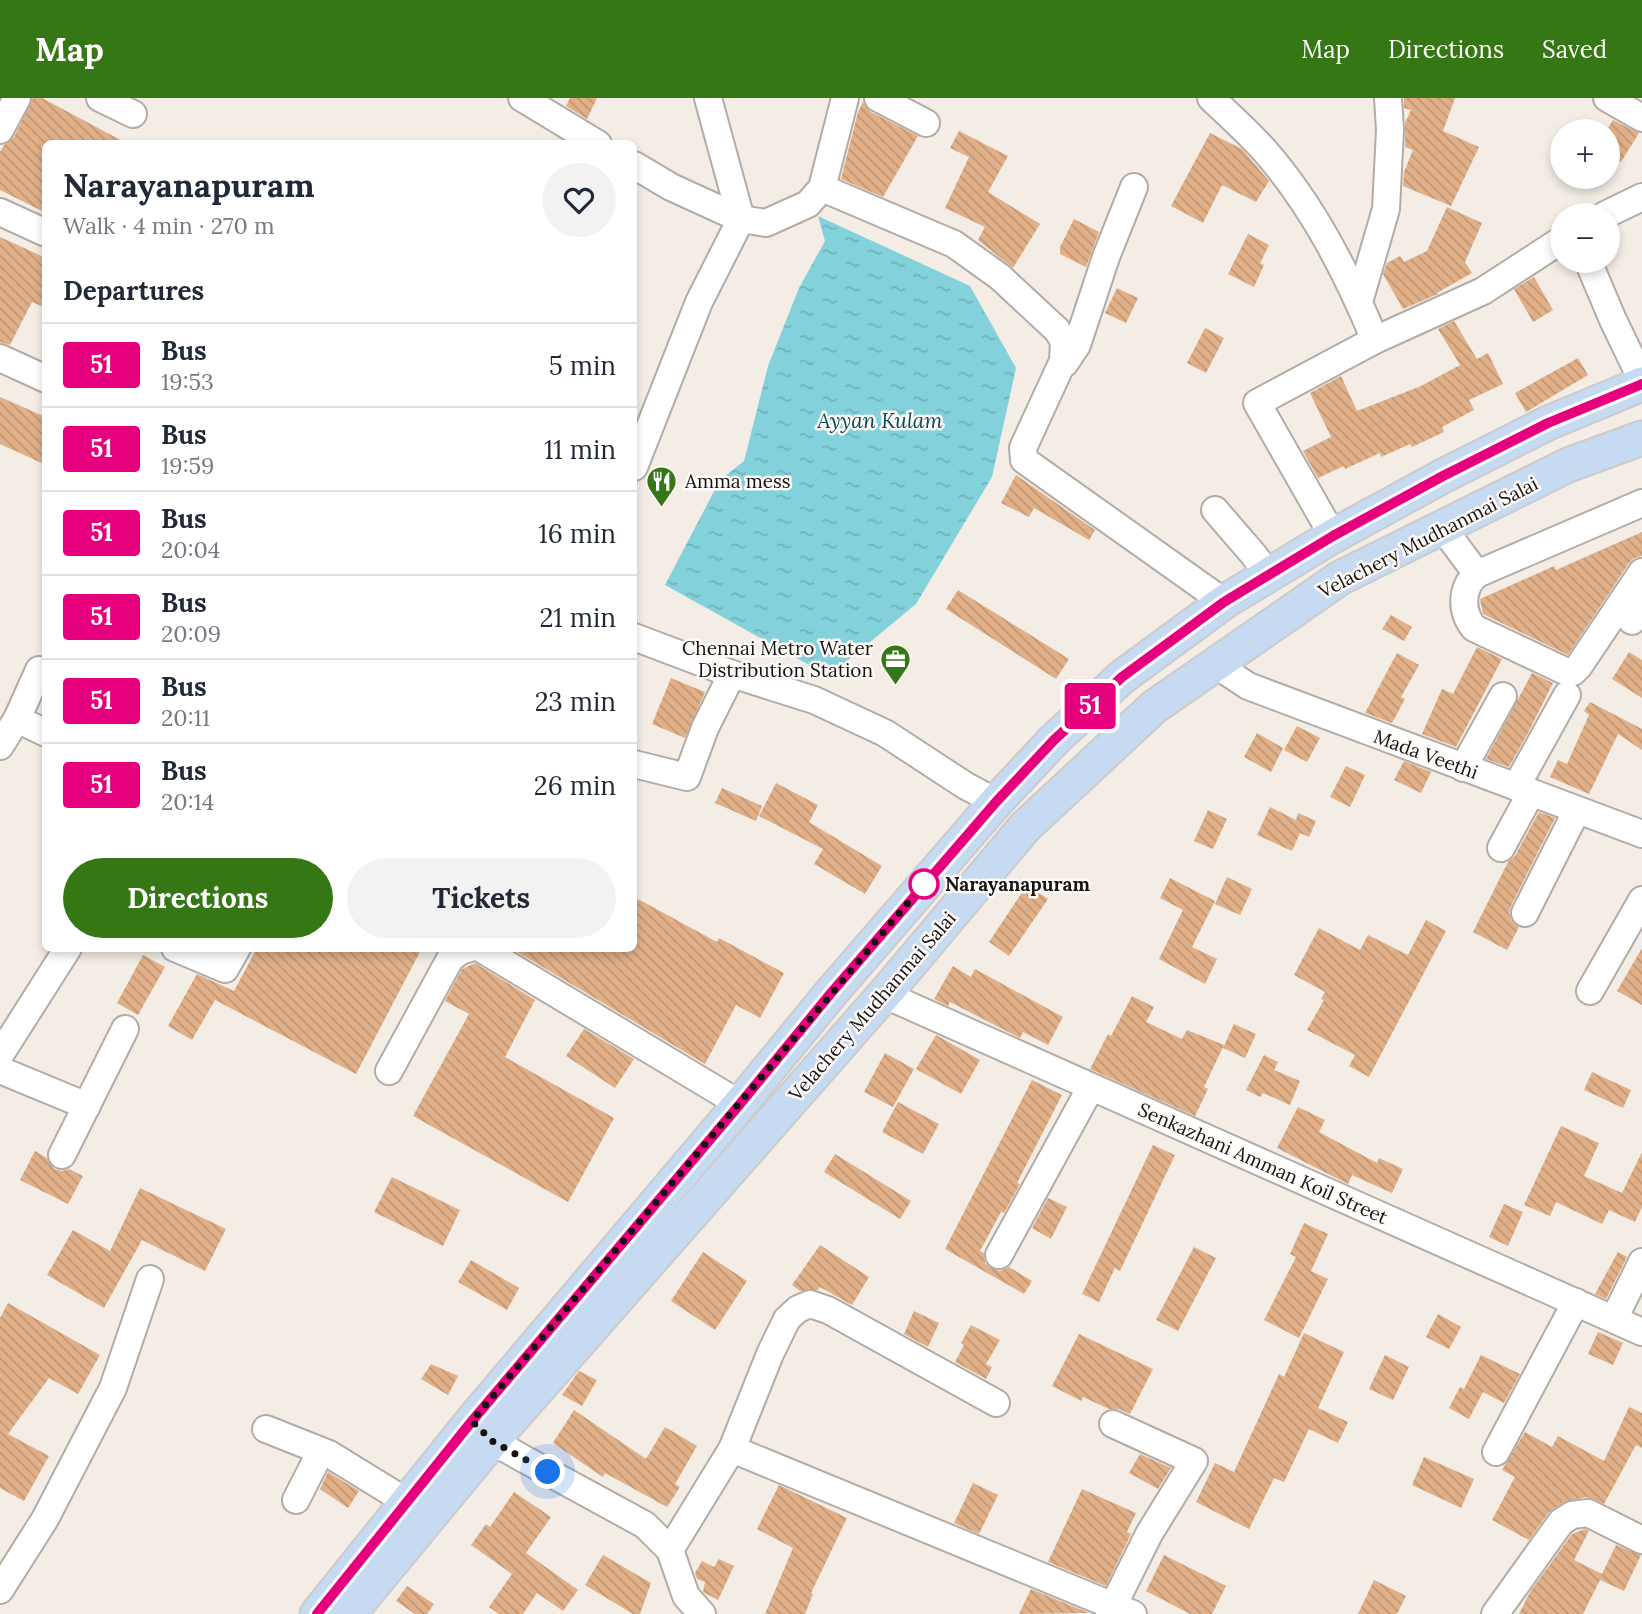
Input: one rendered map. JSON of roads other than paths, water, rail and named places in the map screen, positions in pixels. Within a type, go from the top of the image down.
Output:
[{"type":"main road","name":"Velachery Mudhanmai Salai","points":[[349,1614],[482,1431],[740,1104],[831,993],[996,802],[1054,740],[1122,677],[1224,602],[1333,536],[1443,476],[1548,423],[1642,382]]},
{"type":"main road","name":"Velachery Mudhanmai Salai","points":[[317,1614],[407,1502],[482,1431],[888,990],[1025,827],[1154,707],[1340,578],[1568,465],[1642,438]]},
{"type":"street","points":[[0,130],[17,98]]},
{"type":"street","points":[[100,98],[134,114]]},
{"type":"street","points":[[522,98],[591,140]]},
{"type":"street","points":[[637,459],[699,302],[741,219],[708,98]]},
{"type":"street","points":[[637,167],[671,187],[741,219],[766,223],[785,217],[808,204],[822,187],[845,98]]},
{"type":"street","points":[[878,98],[926,123]]},
{"type":"street","points":[[1211,98],[1265,151],[1317,220],[1376,340]]},
{"type":"street","points":[[1359,302],[1386,209],[1390,130],[1388,98]]},
{"type":"street","points":[[1607,98],[1642,118]]},
{"type":"street","points":[[822,187],[954,244],[1000,277],[1057,330],[1064,341],[1065,352],[1023,447],[1024,460],[1224,602]]},
{"type":"street","points":[[1059,370],[1077,345],[1106,257],[1134,187]]},
{"type":"street","points":[[1620,208],[1642,197]]},
{"type":"street","points":[[0,212],[42,231]]},
{"type":"street","points":[[1333,536],[1257,403],[1376,340],[1483,291],[1550,247]]},
{"type":"street","points":[[1593,273],[1642,382]]},
{"type":"street","points":[[0,358],[42,377]]},
{"type":"street","points":[[1642,503],[1477,574],[1466,588],[1464,611],[1474,628],[1567,673],[1573,672],[1642,572]]},
{"type":"street","points":[[1214,510],[1269,575]]},
{"type":"street","points":[[1442,527],[1477,574]]},
{"type":"street","points":[[637,638],[733,674],[814,700],[885,733],[966,786],[996,802]]},
{"type":"street","name":"Mada Veethi","points":[[1215,664],[1248,686],[1642,834]]},
{"type":"street","points":[[0,746],[17,719],[39,670]]},
{"type":"street","points":[[637,765],[687,777],[705,728],[733,674]]},
{"type":"street","points":[[1501,848],[1523,790],[1567,695]]},
{"type":"street","points":[[1463,768],[1503,696]]},
{"type":"street","points":[[17,719],[42,731]]},
{"type":"street","points":[[1525,913],[1577,810]]},
{"type":"street","points":[[1590,991],[1642,900]]},
{"type":"street","points":[[0,1055],[65,952]]},
{"type":"street","points":[[185,952],[225,969],[235,952]]},
{"type":"street","points":[[389,1071],[450,959],[459,952]]},
{"type":"street","points":[[487,952],[740,1104]]},
{"type":"street","name":"Senkazhani Amman Koil Street","points":[[888,990],[892,998],[1642,1332]]},
{"type":"street","points":[[62,1155],[125,1029]]},
{"type":"street","points":[[0,1070],[87,1106]]},
{"type":"street","points":[[999,1255],[1091,1087]]},
{"type":"street","points":[[1614,1318],[1642,1262]]},
{"type":"street","points":[[0,1590],[45,1519],[113,1388],[150,1279]]},
{"type":"street","points":[[1496,1452],[1576,1302]]},
{"type":"street","points":[[670,1550],[732,1450],[770,1353],[788,1319],[798,1309],[810,1304],[828,1310],[996,1403]]},
{"type":"street","points":[[732,1450],[1118,1611],[1149,1534],[1194,1461],[1112,1424]]},
{"type":"street","points":[[267,1429],[321,1451],[407,1502]]},
{"type":"street","points":[[482,1431],[645,1525],[670,1550],[686,1596],[702,1614]]},
{"type":"street","points":[[296,1500],[321,1451]]},
{"type":"street","points":[[1495,1614],[1561,1522],[1572,1515],[1588,1513],[1642,1540]]},
{"type":"water","name":"Ayyan Kulam","points":[[818,216],[970,286],[1016,368],[992,477],[916,604],[829,676],[665,585],[720,480],[744,461],[768,366],[799,288],[825,241]]},
{"type":"place","name":"Amma mess","points":[[662,508]]},
{"type":"place","name":"Chennai Metro Water Distribution Station","points":[[896,686]]},
{"type":"place","name":"Narayanapuram","points":[[924,884]]}]
